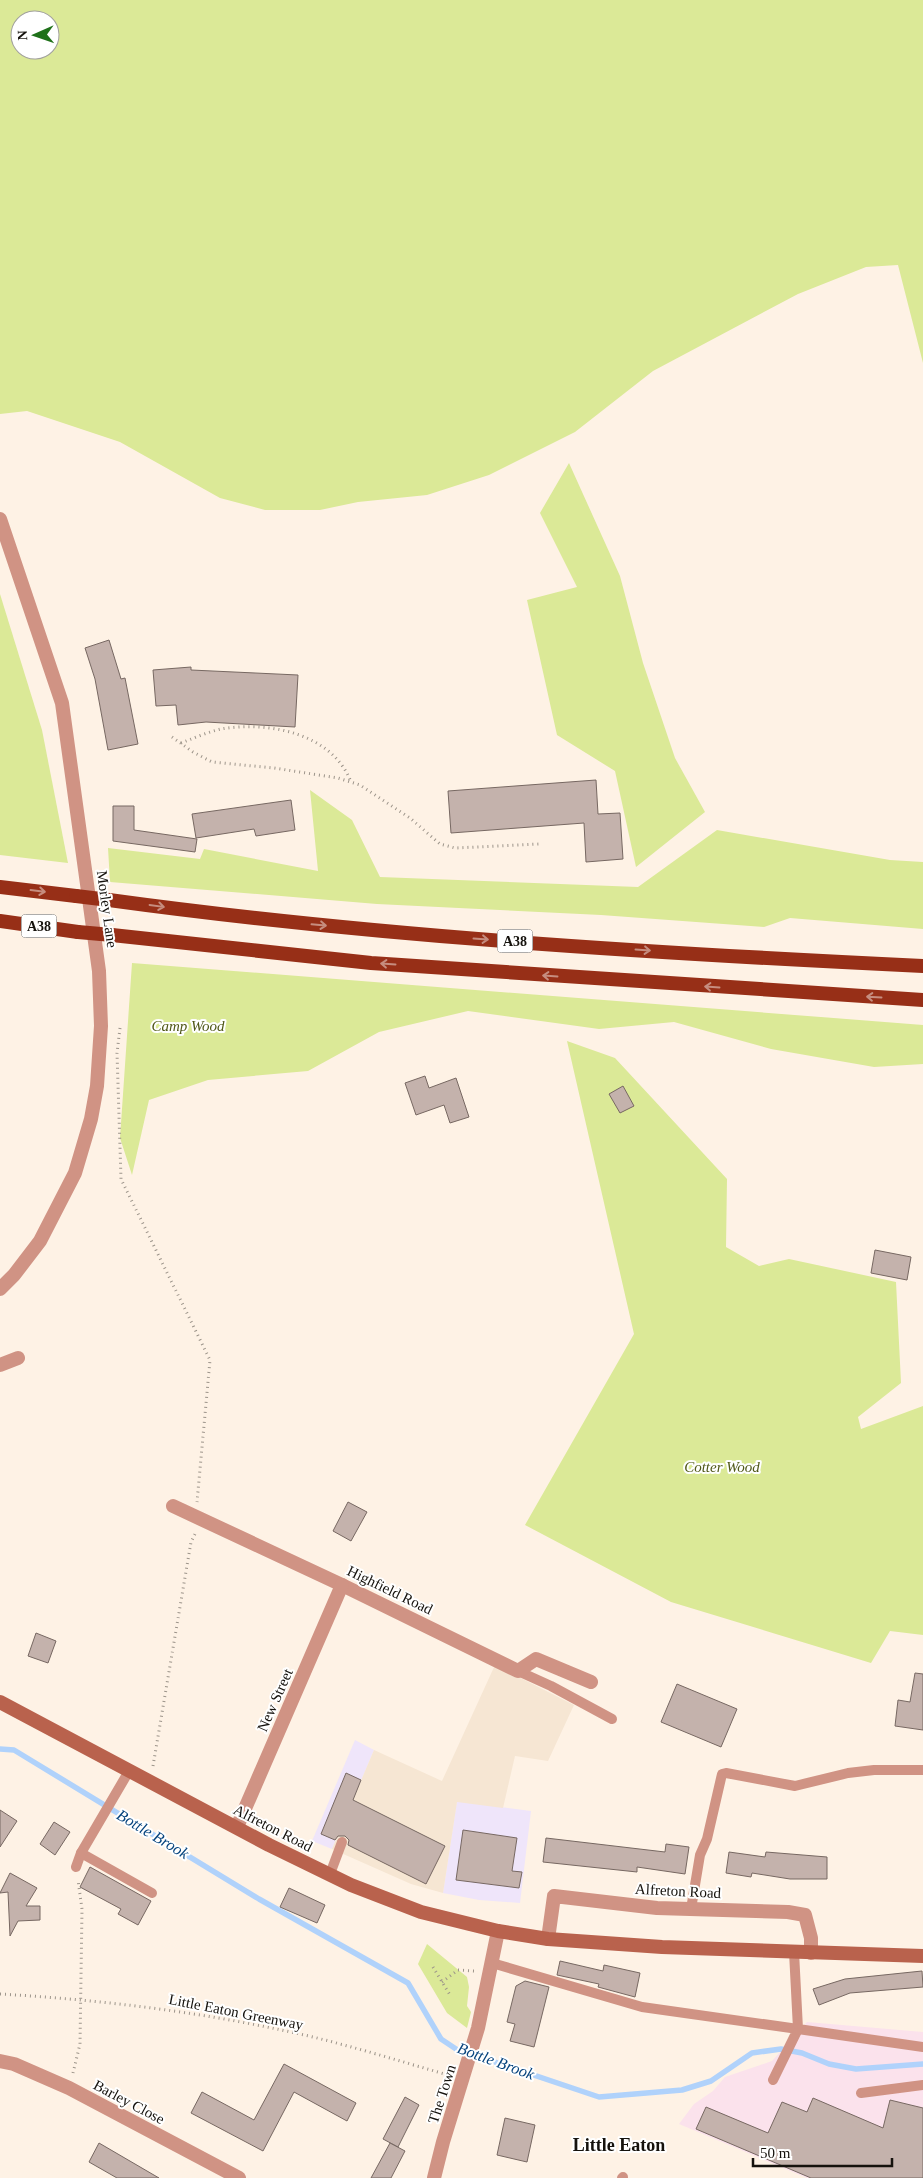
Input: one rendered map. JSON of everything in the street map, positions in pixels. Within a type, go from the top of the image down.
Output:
[{"type":"highway","name":"A38","points":[[0,887],[237,917],[378,930],[708,954],[923,966]]},
{"type":"highway","name":"A38","points":[[0,921],[78,932],[371,963],[923,1000]]},
{"type":"main road","name":"Alfreton Road","points":[[0,1702],[330,1874],[385,1899],[421,1912],[498,1931],[548,1939],[662,1947],[923,1956]]},
{"type":"street","name":"Morley Lane","points":[[0,519],[62,703],[99,971],[101,1032],[91,1118],[75,1173],[40,1241],[14,1276],[0,1289]]},
{"type":"street","points":[[0,1365],[18,1358]]},
{"type":"street","name":"Highfield Road","points":[[173,1506],[342,1585],[518,1671]]},
{"type":"street","name":"New Street","points":[[237,1827],[342,1585]]},
{"type":"street","points":[[518,1671],[536,1659],[591,1682]]},
{"type":"street","name":"Alfreton Road","points":[[548,1939],[554,1896],[658,1908],[788,1912],[804,1915],[811,1938],[811,1952]]},
{"type":"street","name":"The Town","points":[[434,2178],[478,2028],[498,1931]]},
{"type":"street","name":"Barley Close","points":[[0,2062],[14,2064],[69,2088],[239,2178]]},
{"type":"lane","points":[[518,1671],[551,1686],[612,1719]]},
{"type":"lane","points":[[691,1909],[700,1855],[707,1839],[722,1774],[726,1773],[795,1786],[856,1772],[911,1768],[923,1770]]},
{"type":"lane","points":[[76,1867],[81,1853],[129,1770]]},
{"type":"lane","points":[[330,1874],[342,1842]]},
{"type":"lane","points":[[81,1853],[152,1893]]},
{"type":"lane","points":[[773,2080],[798,2029],[794,1952]]},
{"type":"lane","points":[[491,1968],[642,2008],[923,2047]]},
{"type":"lane","points":[[861,2093],[923,2084]]},
{"type":"path","points":[[180,743],[222,729],[264,727],[273,729],[312,739],[334,755],[346,768],[351,782]]},
{"type":"path","points":[[172,737],[193,752],[212,762],[274,768],[351,782],[379,796],[440,844],[456,848],[540,844]]},
{"type":"path","points":[[120,1028],[117,1053],[121,1179],[210,1360],[197,1501],[201,1519],[191,1542],[150,1781]]},
{"type":"path","points":[[73,2072],[80,2044],[81,1999],[82,1909],[76,1867]]},
{"type":"path","points":[[433,1967],[450,1995]]},
{"type":"path","points":[[442,1982],[458,1970],[491,1968]]},
{"type":"path","name":"Little Eaton Greenway","points":[[0,1994],[81,1999],[155,2008],[312,2037],[466,2074]]},
{"type":"shaded area","points":[[495,1665],[574,1705],[548,1761],[515,1756],[503,1808],[457,1802],[443,1893],[411,1884],[332,1849],[374,1750],[442,1781]]},
{"type":"shaded area","points":[[355,1740],[374,1750],[332,1849],[312,1841]]},
{"type":"shaded area","points":[[457,1801],[531,1811],[520,1903],[479,1900],[443,1893]]},
{"type":"shaded area","points":[[807,2022],[923,2032],[923,2178],[807,2178],[679,2124],[694,2104],[713,2091],[725,2077],[772,2061]]},
{"type":"green space","points":[[0,0],[923,0],[923,363],[898,265],[866,267],[798,294],[653,371],[575,432],[489,475],[427,495],[358,502],[320,510],[265,510],[220,498],[120,442],[27,411],[0,414]]},
{"type":"green space","points":[[569,463],[620,576],[643,663],[675,758],[705,812],[636,867],[615,771],[557,735],[527,600],[577,587],[540,513]]},
{"type":"green space","points":[[0,594],[42,730],[68,863],[0,855]]},
{"type":"green space","points":[[310,790],[352,820],[380,877],[638,887],[717,830],[890,860],[923,862],[923,929],[790,918],[764,927],[601,915],[377,904],[110,882],[108,848],[200,859],[204,849],[318,871]]},
{"type":"green space","name":"Camp Wood","points":[[132,963],[923,1025],[923,1064],[874,1067],[771,1049],[674,1022],[599,1029],[468,1011],[379,1032],[308,1071],[208,1080],[149,1100],[132,1175],[120,1138]]},
{"type":"green space","name":"Cotter Wood","points":[[567,1041],[615,1058],[727,1179],[726,1247],[759,1266],[789,1259],[896,1282],[901,1383],[858,1417],[861,1429],[923,1406],[923,1635],[890,1631],[871,1663],[671,1602],[525,1525],[634,1334]]},
{"type":"green space","points":[[427,1944],[467,1977],[469,1987],[467,2006],[471,2012],[467,2028],[447,2013],[418,1964]]},
{"type":"building","points":[[109,640],[121,679],[125,678],[138,744],[108,750],[95,679],[85,648]]},
{"type":"building","points":[[191,667],[191,670],[298,675],[295,727],[206,722],[178,725],[176,705],[156,706],[153,670]]},
{"type":"building","points":[[596,780],[598,814],[620,813],[623,859],[586,862],[584,823],[451,833],[448,791]]},
{"type":"building","points":[[291,800],[295,830],[256,836],[254,829],[196,838],[192,814]]},
{"type":"building","points":[[113,806],[134,806],[134,830],[197,839],[195,852],[113,841]]},
{"type":"building","points":[[425,1076],[429,1088],[456,1078],[469,1117],[450,1123],[444,1105],[416,1115],[405,1083]]},
{"type":"building","points":[[623,1086],[634,1106],[620,1113],[609,1094]]},
{"type":"building","points":[[875,1250],[911,1257],[907,1280],[871,1273]]},
{"type":"building","points":[[348,1502],[367,1512],[351,1541],[333,1531]]},
{"type":"building","points":[[36,1633],[56,1641],[48,1663],[28,1656]]},
{"type":"building","points":[[915,1673],[923,1674],[923,1730],[895,1726],[898,1700],[910,1702]]},
{"type":"building","points":[[677,1684],[737,1709],[721,1747],[661,1722]]},
{"type":"building","points":[[346,1773],[361,1780],[353,1800],[445,1846],[426,1884],[348,1845],[349,1840],[345,1836],[338,1836],[335,1840],[321,1834]]},
{"type":"building","points":[[0,1810],[17,1821],[0,1847]]},
{"type":"building","points":[[54,1822],[70,1832],[55,1855],[40,1844]]},
{"type":"building","points":[[463,1830],[517,1838],[512,1871],[522,1872],[519,1888],[456,1880]]},
{"type":"building","points":[[546,1838],[665,1852],[666,1844],[689,1847],[685,1874],[637,1867],[637,1872],[543,1862]]},
{"type":"building","points":[[729,1852],[765,1857],[766,1852],[827,1857],[827,1879],[790,1879],[752,1873],[751,1877],[726,1873]]},
{"type":"building","points":[[90,1867],[151,1901],[138,1925],[118,1914],[121,1909],[80,1887]]},
{"type":"building","points":[[10,1873],[37,1888],[26,1906],[40,1906],[40,1920],[18,1921],[10,1936],[8,1892],[0,1893]]},
{"type":"building","points":[[289,1888],[325,1905],[317,1923],[280,1907]]},
{"type":"building","points":[[560,1961],[603,1971],[604,1965],[640,1973],[635,1997],[598,1987],[599,1984],[557,1975]]},
{"type":"building","points":[[922,1971],[923,1987],[850,1993],[819,2005],[813,1989],[845,1979]]},
{"type":"building","points":[[525,1981],[549,1987],[534,2047],[510,2041],[515,2024],[507,2022],[516,1986]]},
{"type":"building","points":[[284,2064],[356,2103],[347,2121],[294,2092],[263,2151],[191,2113],[202,2092],[254,2120]]},
{"type":"building","points":[[405,2097],[419,2105],[398,2147],[383,2139]]},
{"type":"building","points":[[813,2098],[883,2128],[890,2100],[923,2108],[923,2178],[811,2178],[696,2129],[706,2107],[768,2133],[782,2102],[807,2112]]},
{"type":"building","points":[[505,2118],[535,2125],[527,2162],[497,2155]]},
{"type":"building","points":[[99,2143],[159,2178],[117,2178],[89,2162]]},
{"type":"building","points":[[390,2143],[405,2151],[391,2178],[371,2178]]},
{"type":"waterway","name":"Bottle Brook","points":[[0,1749],[14,1750],[259,1899],[408,1983],[441,2039],[456,2049],[599,2097],[682,2090],[711,2081],[752,2053],[781,2049],[802,2053],[829,2064],[856,2069],[923,2064]]},
{"type":"district","name":"Little Eaton","points":[[619,2145]]}]
